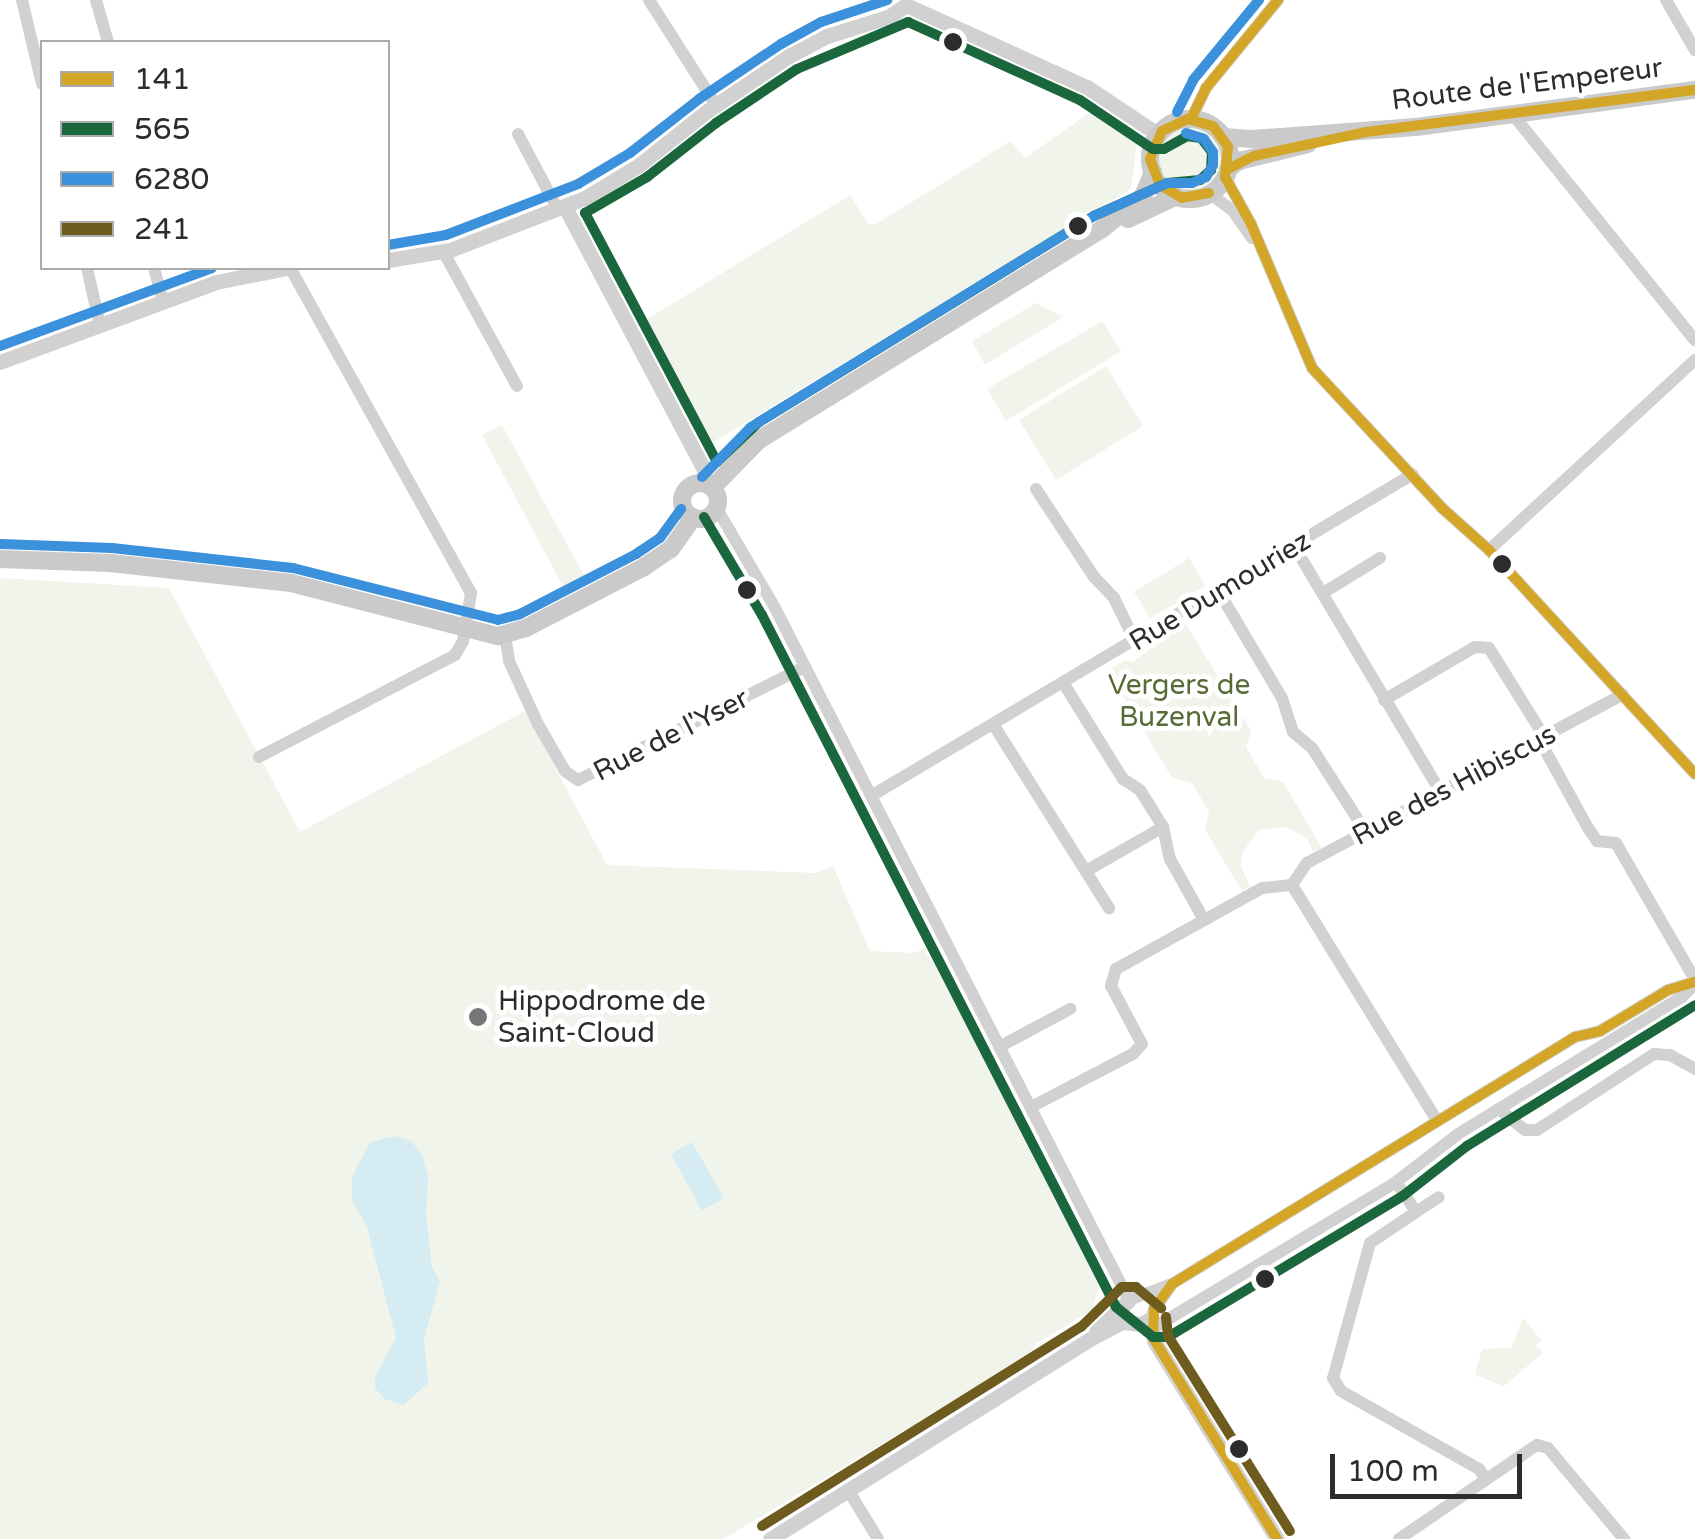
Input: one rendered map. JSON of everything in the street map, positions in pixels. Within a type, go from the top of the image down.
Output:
[{"type":"main road","name":"Route de l'Empereur","points":[[1223,137],[1366,132],[1695,90]]},
{"type":"main road","points":[[709,485],[716,509],[706,518],[693,517],[684,508],[683,494],[692,484],[709,485],[767,435],[1102,229],[1143,196],[1152,172],[1151,152],[1158,135],[1172,123],[1192,119],[1210,124],[1223,137],[1227,173],[1210,194],[1195,198],[1177,196],[1163,188],[1152,172]]},
{"type":"main road","name":"Route de l'Empereur","points":[[1227,173],[1254,156],[1366,132]]},
{"type":"main road","points":[[1102,229],[1177,196]]},
{"type":"main road","points":[[0,559],[110,563],[291,583],[466,630],[505,635],[644,567],[671,549],[693,517]]},
{"type":"street","points":[[22,0],[40,76]]},
{"type":"street","points":[[96,0],[107,40]]},
{"type":"street","points":[[649,0],[716,105]]},
{"type":"street","points":[[1192,119],[1206,88],[1278,0]]},
{"type":"street","points":[[1666,0],[1695,50]]},
{"type":"street","points":[[390,260],[443,251],[561,209],[639,165],[769,69],[827,36],[890,16],[906,2],[1088,87],[1158,135]]},
{"type":"street","points":[[1514,116],[1695,340]]},
{"type":"street","points":[[518,134],[606,285],[709,485]]},
{"type":"street","points":[[1227,173],[1312,368],[1489,550],[1695,774]]},
{"type":"street","points":[[1210,194],[1233,211],[1256,244]]},
{"type":"street","points":[[443,251],[518,386]]},
{"type":"street","points":[[87,270],[100,325]]},
{"type":"street","points":[[155,270],[163,301]]},
{"type":"street","points":[[0,362],[216,282],[278,270]]},
{"type":"street","points":[[259,757],[455,654],[466,630],[471,593],[289,270]]},
{"type":"street","points":[[1489,550],[1695,360]]},
{"type":"street","name":"Rue Dumouriez","points":[[871,796],[1413,474]]},
{"type":"street","points":[[1036,489],[1094,577],[1114,598],[1135,641]]},
{"type":"street","points":[[716,509],[805,667],[1128,1300],[1160,1324],[1206,1300],[1396,1182],[1458,1134],[1682,997],[1695,982]]},
{"type":"street","points":[[1294,546],[1440,792]]},
{"type":"street","points":[[1323,593],[1380,558]]},
{"type":"street","points":[[1218,592],[1282,698],[1294,732],[1312,748],[1366,832]]},
{"type":"street","name":"Rue de l'Yser","points":[[505,635],[510,661],[538,724],[565,772],[578,780],[805,667]]},
{"type":"street","points":[[1384,700],[1475,647],[1489,648],[1597,841],[1616,843],[1695,982]]},
{"type":"street","points":[[1064,684],[1123,779],[1140,790],[1163,827],[1170,859],[1204,920]]},
{"type":"street","name":"Rue des Hibiscus","points":[[1292,884],[1307,863],[1623,694]]},
{"type":"street","points":[[994,724],[1109,908]]},
{"type":"street","points":[[1086,872],[1163,827]]},
{"type":"street","points":[[1031,1107],[1133,1054],[1142,1044],[1111,986],[1116,969],[1262,888],[1292,884],[1437,1121]]},
{"type":"street","points":[[1090,1338],[1128,1300],[1172,1284],[1575,1036],[1600,1031],[1668,990],[1695,982]]},
{"type":"street","points":[[1000,1047],[1070,1009]]},
{"type":"street","points":[[1499,1110],[1525,1130],[1536,1130],[1654,1054],[1670,1055],[1695,1070]]},
{"type":"street","points":[[1396,1182],[1416,1212]]},
{"type":"street","points":[[1439,1198],[1370,1242],[1332,1378],[1341,1392],[1479,1469],[1486,1478]]},
{"type":"street","points":[[1172,1284],[1152,1319],[1154,1341],[1277,1539]]},
{"type":"street","points":[[1122,1322],[1128,1300]]},
{"type":"street","points":[[770,1539],[1090,1338],[1122,1322],[1141,1324],[1152,1319]]},
{"type":"street","points":[[1399,1539],[1536,1445],[1548,1448],[1624,1539]]},
{"type":"street","points":[[848,1490],[878,1539]]},
{"type":"green space","points":[[1095,109],[1138,135],[1131,189],[715,441],[697,435],[639,324],[850,195],[868,224],[876,224],[1011,141],[1025,158]]},
{"type":"green space","points":[[1190,126],[1203,128],[1213,136],[1221,146],[1221,172],[1213,182],[1203,190],[1190,192],[1177,190],[1167,182],[1159,172],[1157,159],[1159,146],[1167,136],[1177,128]]},
{"type":"green space","points":[[1036,303],[1063,317],[985,365],[972,341]]},
{"type":"green space","points":[[1102,321],[1121,351],[1006,421],[987,389]]},
{"type":"green space","points":[[1106,366],[1143,426],[1056,480],[1019,420]]},
{"type":"green space","points":[[502,425],[587,581],[566,592],[482,435]]},
{"type":"green space","points":[[1189,558],[1206,586],[1150,618],[1134,592]]},
{"type":"green space","points":[[0,578],[169,588],[300,832],[525,711],[607,865],[816,873],[833,866],[870,951],[914,953],[927,947],[925,952],[934,961],[1099,1286],[1092,1310],[1034,1345],[1032,1353],[724,1539],[0,1539]]},
{"type":"green space","name":"Vergers de Buzenval","points":[[1186,624],[1251,731],[1246,747],[1264,778],[1283,782],[1322,848],[1313,852],[1307,839],[1287,827],[1259,830],[1242,853],[1241,866],[1250,887],[1242,891],[1205,830],[1209,812],[1192,783],[1172,778],[1108,671],[1125,660],[1132,662]]},
{"type":"green space","points":[[1523,1318],[1542,1341],[1536,1345],[1543,1353],[1504,1386],[1475,1375],[1482,1349],[1511,1348]]},
{"type":"water","points":[[396,1136],[411,1141],[422,1154],[428,1176],[426,1215],[432,1267],[440,1281],[424,1340],[428,1383],[404,1405],[384,1399],[375,1388],[375,1377],[396,1338],[367,1227],[352,1200],[352,1177],[370,1142]]},
{"type":"water","points":[[692,1142],[724,1198],[702,1211],[671,1154]]},
{"type":"transit line","name":"6280","points":[[390,245],[446,235],[578,184],[630,153],[699,99],[781,44],[821,22],[887,0]]},
{"type":"transit line","name":"6280","points":[[1177,112],[1193,80],[1259,0]]},
{"type":"transit line","name":"141","points":[[1191,119],[1206,88],[1278,0]]},
{"type":"transit line","name":"565","points":[[908,22],[1080,100],[1153,149],[1164,149],[1187,136],[1201,138],[1212,152],[1211,170],[1200,180],[1167,183],[1094,216],[759,422],[717,462],[585,213],[647,177],[716,123],[797,69],[908,22]]},
{"type":"transit line","name":"141","points":[[1228,169],[1254,156],[1366,132],[1695,90]]},
{"type":"transit line","name":"141","points":[[1209,193],[1182,198],[1160,185],[1150,159],[1162,131],[1188,119],[1213,126],[1228,147],[1225,177]]},
{"type":"transit line","name":"6280","points":[[702,477],[751,427],[1094,216],[1167,183],[1192,183],[1206,177],[1213,165],[1213,152],[1204,139],[1186,133]]},
{"type":"transit line","name":"141","points":[[1225,177],[1251,224],[1312,368],[1442,508],[1489,550],[1695,774]]},
{"type":"transit line","name":"6280","points":[[0,346],[207,270]]},
{"type":"transit line","name":"6280","points":[[1,544],[112,548],[293,568],[498,620],[520,614],[636,554],[660,538],[681,509]]},
{"type":"transit line","name":"565","points":[[704,517],[762,615],[1116,1307],[1153,1337],[1168,1337],[1404,1195],[1467,1146],[1695,1005]]},
{"type":"transit line","name":"141","points":[[1277,1539],[1153,1338],[1154,1309],[1172,1284],[1575,1037],[1600,1031],[1668,990],[1695,982]]},
{"type":"transit line","name":"241","points":[[762,1526],[1081,1327],[1122,1287],[1136,1287],[1161,1308]]},
{"type":"transit line","name":"241","points":[[1166,1317],[1168,1336],[1290,1531]]},
{"type":"place","name":"Hippodrome de Saint-Cloud","points":[[478,1017]]}]
